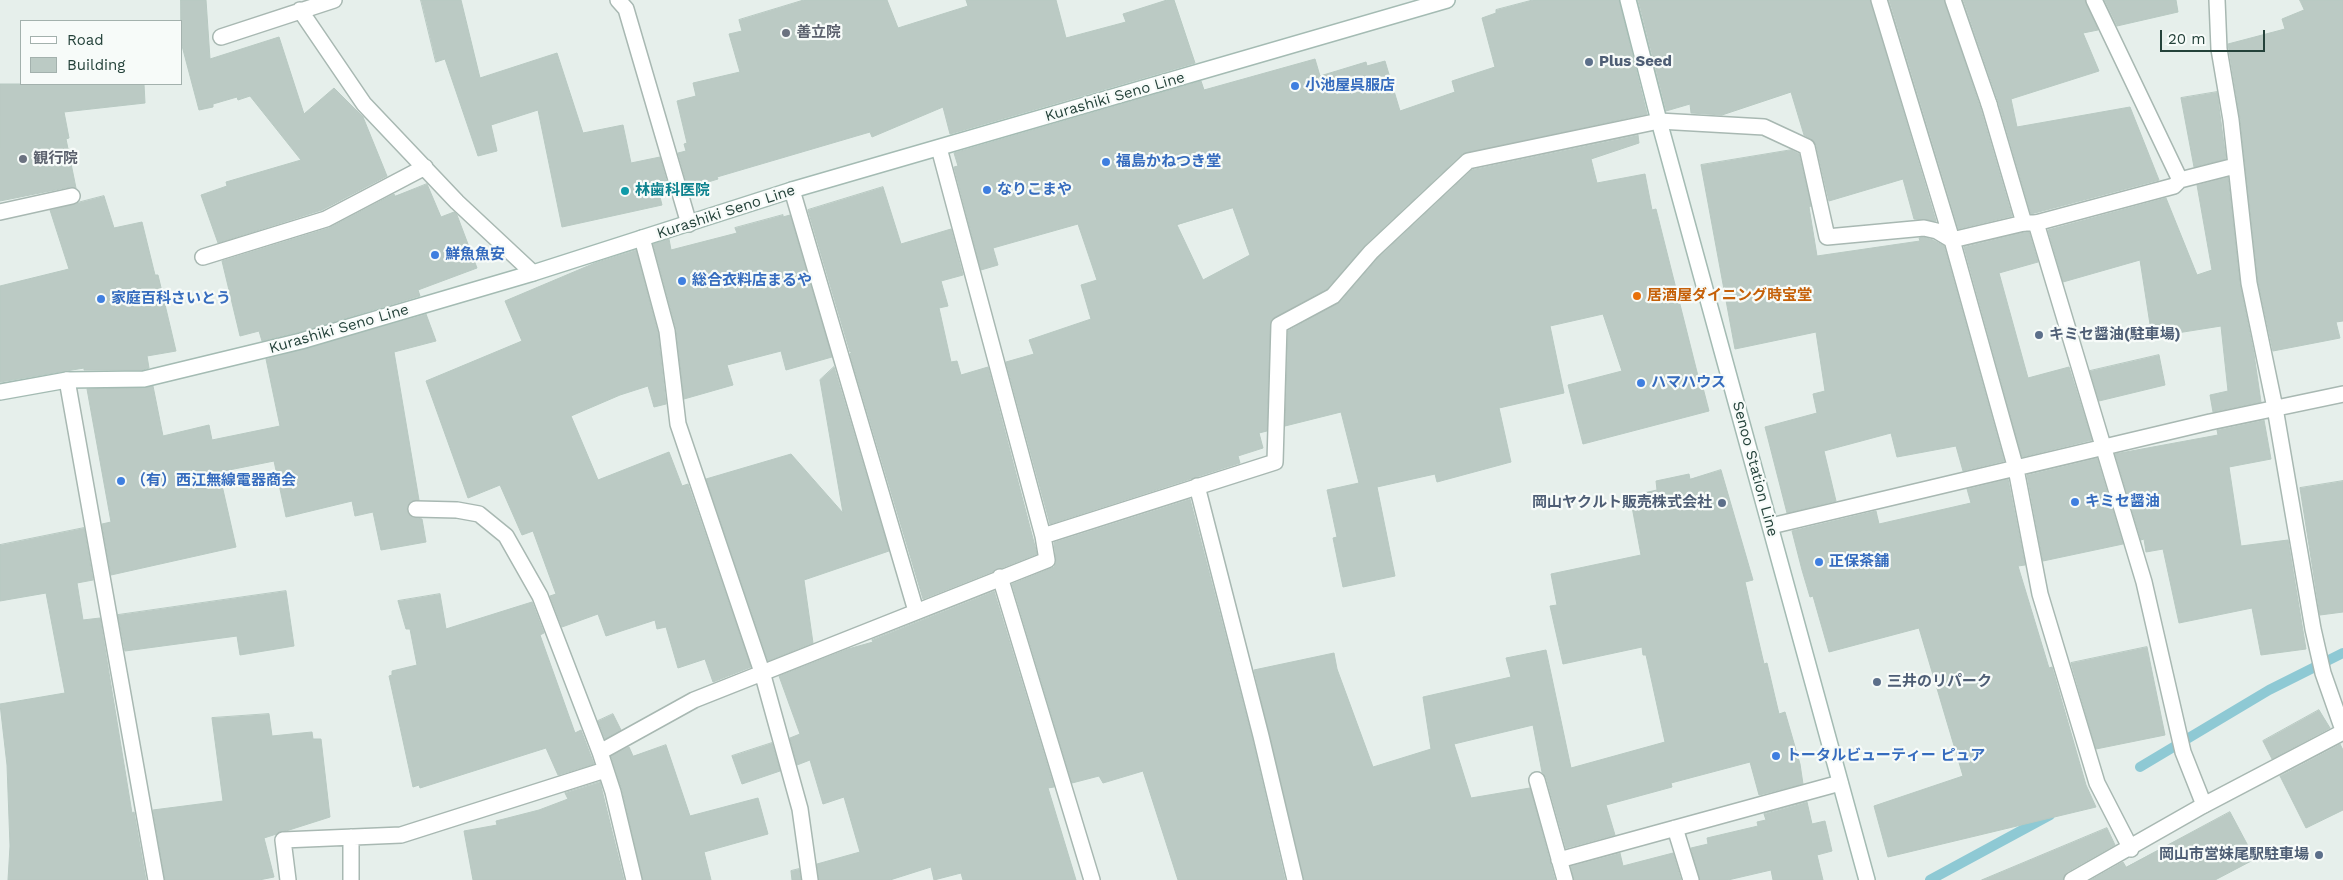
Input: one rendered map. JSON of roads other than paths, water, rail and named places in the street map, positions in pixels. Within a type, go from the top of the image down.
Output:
[{"type":"street","points":[[221,37],[331,0]]},
{"type":"street","points":[[618,0],[626,9],[689,224]]},
{"type":"street","name":"Kurashiki Seno Line","points":[[0,392],[67,380],[144,379],[301,341],[533,273],[792,190],[1447,0]]},
{"type":"street","name":"Senoo Station Line","points":[[1628,0],[1659,121],[1867,880]]},
{"type":"street","points":[[1878,0],[1952,240],[2016,469],[2040,594],[2094,774],[2131,849]]},
{"type":"street","points":[[1953,0],[2030,223],[2144,582],[2181,745],[2204,805]]},
{"type":"street","points":[[2094,0],[2180,180]]},
{"type":"street","points":[[2072,880],[2131,849],[2204,805],[2343,731],[2319,656],[2275,408],[2249,283],[2236,166],[2219,49],[2219,6],[2217,0]]},
{"type":"street","points":[[300,10],[364,104],[457,202],[533,273]]},
{"type":"street","points":[[1043,536],[1275,462],[1278,326],[1333,296],[1371,252],[1468,161],[1659,121],[1764,127],[1807,147],[1827,237],[1924,228],[1937,231],[1952,240],[2030,223],[2174,186],[2180,180],[2236,166]]},
{"type":"street","points":[[600,752],[694,700],[1000,577],[1047,560],[1043,536],[939,148]]},
{"type":"street","points":[[203,257],[326,219],[424,167]]},
{"type":"street","points":[[792,190],[916,611]]},
{"type":"street","points":[[0,212],[72,196]]},
{"type":"street","points":[[642,238],[667,331],[678,424],[762,672],[800,809],[810,880]]},
{"type":"street","points":[[67,380],[156,880]]},
{"type":"street","points":[[1771,526],[2275,408],[2343,394]]},
{"type":"street","points":[[1197,486],[1261,736],[1295,880]]},
{"type":"street","points":[[416,509],[457,510],[479,514],[506,536],[540,596],[600,752],[634,880]]},
{"type":"street","points":[[1000,577],[1092,880]]},
{"type":"street","points":[[288,880],[283,840],[401,835],[605,770]]},
{"type":"street","points":[[1537,780],[1565,880]]},
{"type":"street","points":[[1559,860],[1840,783]]},
{"type":"street","points":[[1675,828],[1691,880]]},
{"type":"street","points":[[351,837],[351,880]]},
{"type":"waterway","points":[[2140,767],[2269,690],[2343,653]]},
{"type":"waterway","points":[[1930,880],[2050,815]]},
{"type":"place","name":"善立院","points":[[786,33]]},
{"type":"place","name":"Plus Seed","points":[[1589,62]]},
{"type":"place","name":"小池屋呉服店","points":[[1295,86]]},
{"type":"place","name":"観行院","points":[[23,159]]},
{"type":"place","name":"福島かねつき堂","points":[[1106,162]]},
{"type":"place","name":"なりこまや","points":[[987,190]]},
{"type":"place","name":"林歯科医院","points":[[625,191]]},
{"type":"place","name":"鮮魚魚安","points":[[435,255]]},
{"type":"place","name":"総合衣料店まるや","points":[[682,281]]},
{"type":"place","name":"居酒屋ダイニング時宝堂","points":[[1637,296]]},
{"type":"place","name":"家庭百科さいとう","points":[[101,299]]},
{"type":"place","name":"キミセ醤油(駐車場)","points":[[2039,335]]},
{"type":"place","name":"ハマハウス","points":[[1641,383]]},
{"type":"place","name":"（有）西江無線電器商会","points":[[121,481]]},
{"type":"place","name":"キミセ醤油","points":[[2075,502]]},
{"type":"place","name":"岡山ヤクルト販売株式会社","points":[[1722,503]]},
{"type":"place","name":"正保茶舗","points":[[1819,562]]},
{"type":"place","name":"三井のリパーク","points":[[1877,682]]},
{"type":"place","name":"トータルビューティー ピュア","points":[[1776,756]]},
{"type":"place","name":"岡山市営妹尾駅駐車場","points":[[2319,855]]}]
